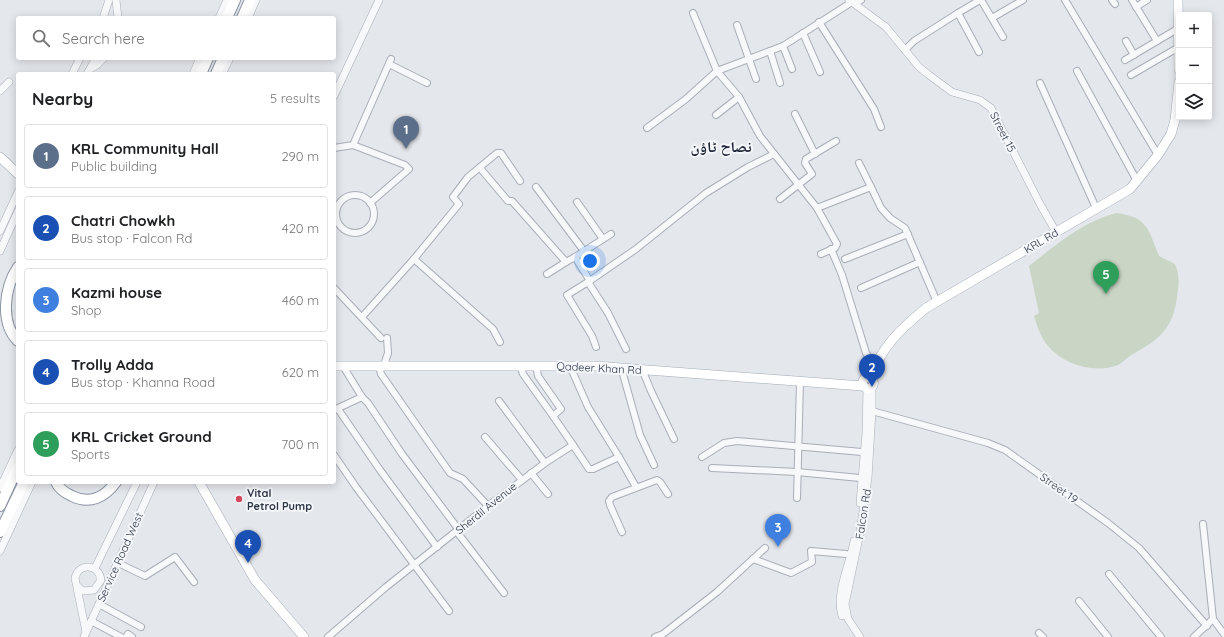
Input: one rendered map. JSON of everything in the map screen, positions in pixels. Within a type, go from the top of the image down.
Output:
[{"type":"highway","points":[[228,16],[235,0]]},
{"type":"highway","points":[[243,16],[250,0]]},
{"type":"highway","points":[[202,72],[207,60]]},
{"type":"highway","points":[[217,72],[222,60]]},
{"type":"highway","points":[[16,271],[8,286],[2,308],[6,328],[16,338]]},
{"type":"highway","points":[[0,506],[16,471]]},
{"type":"highway","points":[[0,532],[23,484]]},
{"type":"highway","points":[[58,484],[65,493],[83,500],[92,500],[102,496],[114,484]]},
{"type":"main road","points":[[1178,0],[1178,12]]},
{"type":"main road","name":"KRL Rd","points":[[867,384],[874,366],[894,337],[905,325],[937,302],[1130,189],[1158,155],[1171,134],[1175,120],[1179,84]]},
{"type":"main road","points":[[0,157],[16,170]]},
{"type":"main road","points":[[0,163],[16,177]]},
{"type":"main road","name":"Qadeer Khan Rd","points":[[336,362],[621,367],[800,381],[867,384]]},
{"type":"main road","name":"Qadeer Khan Rd","points":[[338,366],[382,364],[594,362],[867,384]]},
{"type":"main road","points":[[200,484],[255,580],[304,637]]},
{"type":"street","points":[[105,16],[109,0]]},
{"type":"street","points":[[116,0],[118,16]]},
{"type":"street","points":[[220,16],[227,0]]},
{"type":"street","points":[[249,16],[256,0]]},
{"type":"street","points":[[336,92],[379,0]]},
{"type":"street","points":[[905,50],[914,41],[980,0],[1003,37]]},
{"type":"street","points":[[992,18],[1015,2],[1023,0]]},
{"type":"street","points":[[1065,0],[1158,155]]},
{"type":"street","points":[[1132,0],[1157,41]]},
{"type":"street","points":[[1136,6],[1147,0]]},
{"type":"street","points":[[647,128],[686,99],[717,71],[784,46],[819,22],[854,1]]},
{"type":"street","name":"Street 15","points":[[854,1],[886,27],[919,67],[952,92],[980,100],[991,108],[1056,232]]},
{"type":"street","points":[[958,13],[979,52]]},
{"type":"street","points":[[694,14],[717,71],[739,96],[760,136],[800,184],[812,204],[817,208],[837,244],[821,254]]},
{"type":"street","points":[[819,22],[874,109],[881,127]]},
{"type":"street","points":[[737,25],[748,60],[756,79]]},
{"type":"street","points":[[1125,60],[1176,30]]},
{"type":"street","points":[[802,33],[820,72]]},
{"type":"street","points":[[1126,41],[1134,55]]},
{"type":"street","points":[[784,46],[792,69]]},
{"type":"street","points":[[1131,75],[1177,48]]},
{"type":"street","points":[[770,51],[780,83]]},
{"type":"street","points":[[73,72],[79,60]]},
{"type":"street","points":[[89,71],[95,60]]},
{"type":"street","points":[[89,71],[102,60]]},
{"type":"street","points":[[194,72],[199,60]]},
{"type":"street","points":[[223,72],[229,60]]},
{"type":"street","points":[[353,145],[390,62],[427,83]]},
{"type":"street","points":[[1077,71],[1137,181]]},
{"type":"street","points":[[0,91],[9,82]]},
{"type":"street","points":[[1040,83],[1096,208]]},
{"type":"street","points":[[716,115],[739,96]]},
{"type":"street","points":[[795,114],[815,154]]},
{"type":"street","points":[[780,199],[812,174],[804,161],[836,141]]},
{"type":"street","points":[[336,148],[353,145],[405,164],[409,168],[370,203]]},
{"type":"street","points":[[362,317],[414,259],[459,204],[453,197],[468,177],[497,153],[501,153],[520,181]]},
{"type":"street","points":[[596,347],[592,336],[567,295],[636,249],[706,193],[774,154]]},
{"type":"street","points":[[859,163],[881,208],[890,218],[905,228],[937,302]]},
{"type":"street","points":[[480,168],[508,201],[512,201],[566,262]]},
{"type":"street","points":[[536,188],[584,251]]},
{"type":"street","points":[[817,208],[871,188]]},
{"type":"street","points":[[336,212],[340,202],[346,197],[354,195],[361,196],[370,203],[374,213],[370,226],[364,231],[357,233],[349,232],[343,229],[336,218]]},
{"type":"street","points":[[0,231],[16,196]]},
{"type":"street","points":[[577,202],[603,239]]},
{"type":"street","points":[[0,251],[16,215]]},
{"type":"street","points":[[547,274],[611,234]]},
{"type":"street","points":[[846,259],[908,234]]},
{"type":"street","points":[[831,249],[842,275],[866,353],[874,366]]},
{"type":"street","points":[[575,257],[608,313],[626,349]]},
{"type":"street","points":[[414,259],[493,329],[500,342]]},
{"type":"street","points":[[861,288],[920,262]]},
{"type":"street","points":[[336,292],[384,338],[388,357],[382,364],[381,374],[450,473],[463,479],[488,506]]},
{"type":"street","points":[[520,365],[523,374],[589,469],[593,469],[620,457]]},
{"type":"street","points":[[536,365],[538,376],[561,409],[553,416]]},
{"type":"street","points":[[338,366],[504,593]]},
{"type":"street","points":[[570,366],[588,407],[620,457],[636,487]]},
{"type":"street","points":[[621,367],[640,435],[654,465]]},
{"type":"street","points":[[642,369],[650,391],[674,439]]},
{"type":"street","points":[[797,498],[800,381]]},
{"type":"street","name":"Falcon Rd","points":[[860,637],[848,619],[845,604],[859,538],[868,478],[872,411],[867,384]]},
{"type":"street","name":"Falcon Rd","points":[[854,637],[842,615],[840,601],[853,544],[861,494],[866,433],[867,384]]},
{"type":"street","points":[[362,397],[336,409],[437,547]]},
{"type":"street","points":[[499,401],[545,463]]},
{"type":"street","name":"Street 19","points":[[872,411],[981,441],[1005,450],[1108,523],[1139,548],[1207,626]]},
{"type":"street","points":[[485,437],[522,480]]},
{"type":"street","points":[[702,457],[724,444],[737,441],[798,448],[862,452]]},
{"type":"street","name":"Sherdil Avenue","points":[[328,637],[415,564],[488,506],[531,473],[573,445]]},
{"type":"street","points":[[1,485],[16,454]]},
{"type":"street","points":[[336,458],[356,488],[415,564],[449,611]]},
{"type":"street","points":[[712,468],[797,472],[860,478]]},
{"type":"street","points":[[531,473],[548,494]]},
{"type":"street","points":[[622,532],[609,501],[612,497],[636,487],[659,481],[668,494]]},
{"type":"street","points":[[0,551],[31,484]]},
{"type":"street","name":"Service Road West","points":[[95,568],[136,484]]},
{"type":"street","name":"Service Road West","points":[[85,635],[153,484]]},
{"type":"street","points":[[1203,524],[1213,620],[1224,634]]},
{"type":"street","points":[[655,637],[664,634],[717,592],[765,548]]},
{"type":"street","points":[[753,559],[791,574],[812,562],[811,551],[846,554]]},
{"type":"street","points":[[118,563],[145,576],[175,557],[194,582]]},
{"type":"street","points":[[100,584],[91,592],[83,591],[77,586],[75,578],[78,570],[86,566],[95,568],[100,576],[100,584],[100,602],[141,627]]},
{"type":"street","points":[[1110,574],[1161,637]]},
{"type":"street","name":"Service Road West","points":[[77,586],[85,635]]},
{"type":"street","points":[[1079,601],[1108,637]]},
{"type":"street","points":[[1194,637],[1213,620]]},
{"type":"street","points":[[91,621],[121,637]]},
{"type":"street","points":[[126,637],[128,634],[132,637]]},
{"type":"green space","points":[[1116,213],[1127,215],[1141,221],[1149,232],[1159,256],[1175,264],[1179,280],[1175,308],[1168,325],[1158,338],[1118,365],[1109,368],[1090,368],[1080,366],[1071,363],[1055,353],[1043,339],[1034,316],[1039,313],[1029,266],[1059,242],[1081,228]]},
{"type":"place","name":"KRL Community Hall","points":[[406,149]]},
{"type":"place","name":"KRL Cricket Ground","points":[[1106,294]]},
{"type":"place","name":"Chatri Chowkh","points":[[872,387]]},
{"type":"place","name":"Vital Petrol Pump","points":[[239,499]]},
{"type":"place","name":"Kazmi house","points":[[778,547]]},
{"type":"place","name":"Trolly Adda","points":[[248,563]]},
{"type":"district","name":"نصاح ٹاؤن","points":[[721,147]]}]
